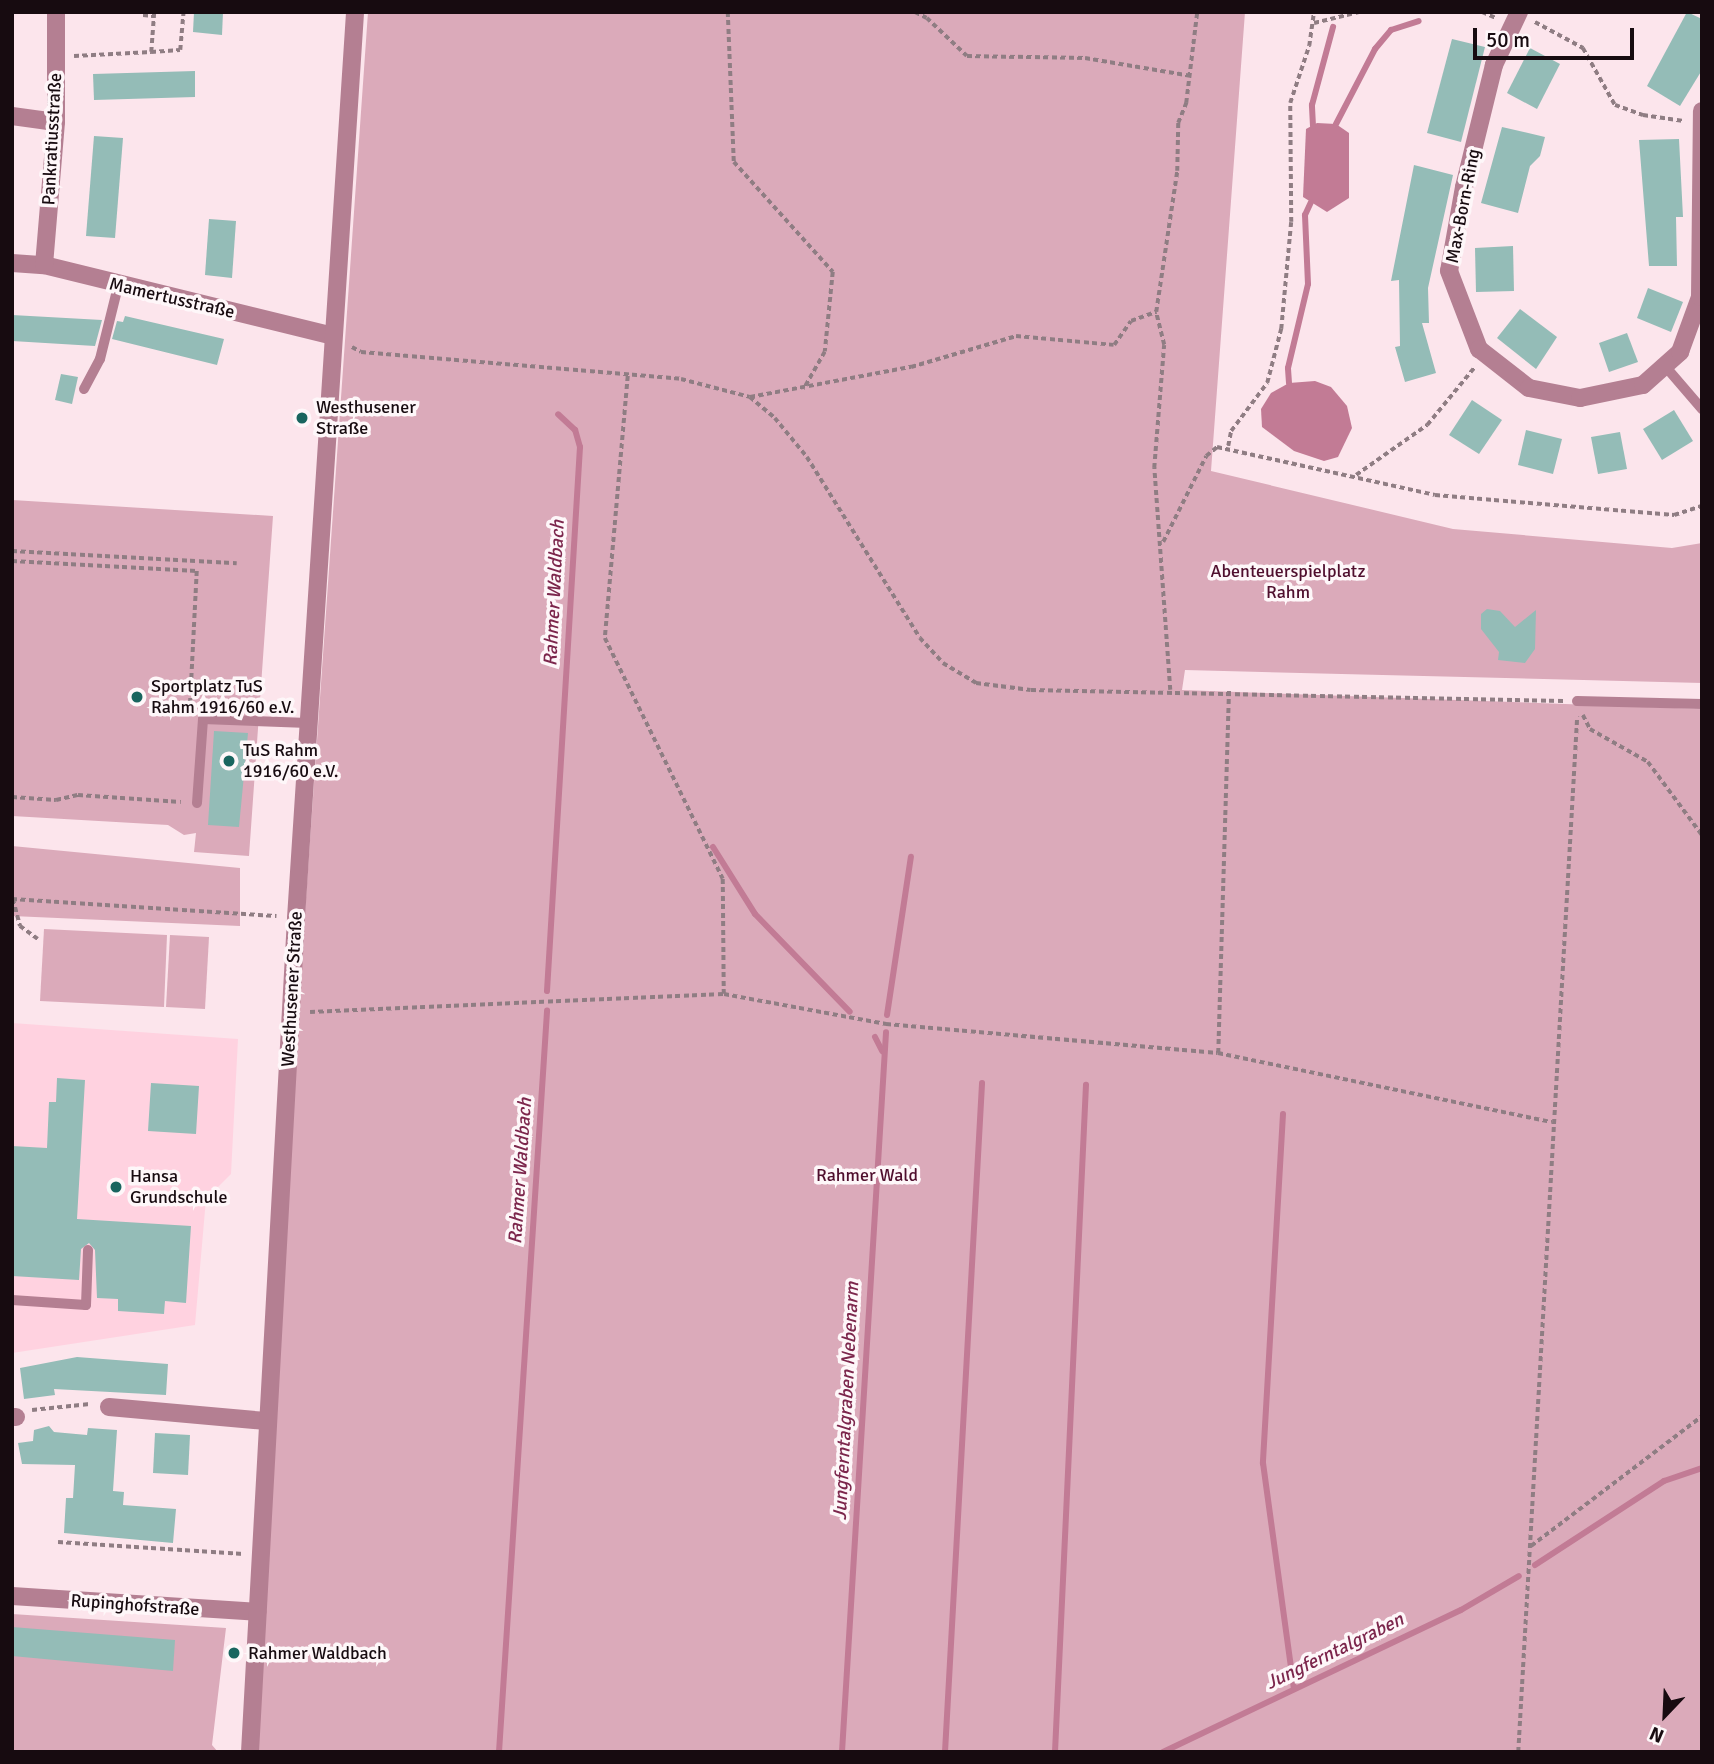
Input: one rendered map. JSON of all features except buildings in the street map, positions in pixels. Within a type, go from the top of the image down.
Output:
[{"type":"street","name":"Pankratiusstraße","points":[[44,265],[56,122],[56,12]]},
{"type":"street","name":"Westhusener Straße","points":[[250,1752],[266,1421],[296,918],[355,12]]},
{"type":"street","name":"Max-Born-Ring","points":[[1518,13],[1494,65],[1464,187],[1450,271],[1485,354],[1529,388],[1580,398],[1643,385],[1680,352],[1701,297],[1701,117]]},
{"type":"street","points":[[12,116],[56,122]]},
{"type":"street","name":"Mamertusstraße","points":[[12,263],[44,265],[118,286],[332,336]]},
{"type":"street","points":[[110,1408],[266,1421]]},
{"type":"street","name":"Rupinghofstraße","points":[[12,1596],[257,1612]]},
{"type":"lane","points":[[84,389],[100,359],[118,286]]},
{"type":"lane","points":[[1665,366],[1702,409]]},
{"type":"lane","points":[[1577,701],[1702,704]]},
{"type":"lane","points":[[197,803],[203,719],[308,723]]},
{"type":"lane","points":[[12,1300],[86,1305],[88,1250]]},
{"type":"path","points":[[56,57],[180,50],[183,12]]},
{"type":"path","points":[[728,12],[734,162],[833,272],[825,352],[804,388]]},
{"type":"path","points":[[915,12],[927,18],[967,56],[1060,56],[1191,76]]},
{"type":"path","points":[[1170,690],[1162,545],[1154,468],[1164,345],[1156,312],[1177,171],[1178,123],[1191,76],[1197,12]]},
{"type":"path","points":[[1228,446],[1236,423],[1267,383],[1276,354],[1288,282],[1292,222],[1290,103],[1314,23],[1314,12]]},
{"type":"path","points":[[1314,23],[1359,12]]},
{"type":"path","points":[[1518,13],[1583,48],[1615,105],[1643,115],[1701,117]]},
{"type":"path","points":[[143,15],[153,14],[151,52]]},
{"type":"path","points":[[332,336],[361,352],[681,379],[750,397],[911,367],[1016,336],[1114,345],[1131,321],[1156,312]]},
{"type":"path","points":[[1354,476],[1427,425],[1485,354]]},
{"type":"path","points":[[628,376],[604,638],[723,878],[724,994]]},
{"type":"path","points":[[750,397],[775,418],[807,457],[920,638],[943,663],[976,683],[1031,691],[1229,691],[1577,701]]},
{"type":"path","points":[[1162,545],[1206,456],[1217,447],[1228,446],[1435,495],[1569,509],[1674,515],[1702,506]]},
{"type":"path","points":[[12,551],[237,564]]},
{"type":"path","points":[[12,561],[197,570]]},
{"type":"path","points":[[197,561],[190,718],[203,719]]},
{"type":"path","points":[[1218,1053],[1229,691]]},
{"type":"path","points":[[1577,701],[1590,729],[1648,762],[1702,835]]},
{"type":"path","points":[[1518,1752],[1577,701]]},
{"type":"path","points":[[12,797],[56,800],[78,795],[197,803]]},
{"type":"path","points":[[38,939],[20,926],[13,899],[191,907],[296,918]]},
{"type":"path","points":[[291,1012],[724,994],[886,1024],[1218,1053],[1552,1122]]},
{"type":"path","points":[[14,1417],[82,1402],[110,1408]]},
{"type":"path","points":[[1530,1546],[1702,1416]]},
{"type":"path","points":[[58,1542],[260,1556]]},
{"type":"shaded area","points":[[1317,123],[1336,124],[1349,133],[1349,198],[1327,212],[1303,197],[1306,129]]},
{"type":"shaded area","points":[[1315,381],[1331,387],[1347,406],[1352,428],[1338,457],[1324,461],[1294,451],[1262,427],[1261,409],[1271,393],[1289,383]]},
{"type":"shaded area","name":"Hansa Grundschule","points":[[12,1023],[238,1039],[231,1174],[206,1199],[195,1325],[12,1353]]},
{"type":"green space","name":"Rahmer Wald","points":[[368,12],[1245,12],[1211,471],[1453,529],[1672,548],[1702,543],[1702,683],[1185,670],[1182,690],[1702,709],[1702,1752],[255,1752],[298,1012]]},
{"type":"green space","name":"Sportplatz TuS Rahm 1916/60 e.V.","points":[[12,500],[273,516],[249,856],[194,852],[196,833],[184,835],[168,825],[12,816]]},
{"type":"green space","points":[[12,846],[240,868],[240,926],[12,916]]},
{"type":"green space","points":[[44,929],[167,935],[164,1007],[40,1001]]},
{"type":"green space","points":[[170,935],[209,937],[205,1009],[166,1007]]},
{"type":"green space","points":[[12,1614],[226,1628],[212,1745],[218,1752],[12,1752]]},
{"type":"waterway","points":[[1336,124],[1375,49],[1391,30],[1419,21]]},
{"type":"waterway","points":[[1313,126],[1312,105],[1333,27]]},
{"type":"waterway","points":[[1289,383],[1288,368],[1308,284],[1305,215],[1311,202]]},
{"type":"waterway","name":"Rahmer Waldbach","points":[[547,991],[580,447],[575,430],[558,414]]},
{"type":"waterway","name":"Jungferntalgraben Nebenarm","points":[[713,847],[755,914],[850,1012]]},
{"type":"waterway","name":"Jungferntalgraben Nebenarm","points":[[887,1015],[911,857]]},
{"type":"waterway","name":"Rahmer Waldbach","points":[[499,1752],[547,1011]]},
{"type":"waterway","name":"Jungferntalgraben Nebenarm","points":[[842,1752],[886,1032]]},
{"type":"waterway","name":"Jungferntalgraben Nebenarm","points":[[875,1037],[882,1051]]},
{"type":"waterway","name":"Jungferntalgraben Nebenarm","points":[[945,1752],[982,1083]]},
{"type":"waterway","name":"Jungferntalgraben Nebenarm","points":[[1055,1752],[1086,1085]]},
{"type":"waterway","name":"Jungferntalgraben Nebenarm","points":[[1283,1114],[1263,1463],[1294,1689]]},
{"type":"waterway","name":"Jungferntalgraben","points":[[1535,1565],[1664,1481],[1702,1468]]},
{"type":"waterway","name":"Jungferntalgraben","points":[[1163,1752],[1461,1610],[1519,1576]]},
{"type":"place","name":"Westhusener Straße","points":[[302,418]]},
{"type":"place","name":"Sportplatz TuS Rahm 1916/60 e.V.","points":[[137,697]]},
{"type":"place","name":"TuS Rahm 1916/60 e.V.","points":[[229,761]]},
{"type":"place","name":"Hansa Grundschule","points":[[116,1187]]},
{"type":"place","name":"Rahmer Waldbach","points":[[234,1653]]},
{"type":"park label","name":"Abenteuerspielplatz Rahm","points":[[1288,582]]}]
